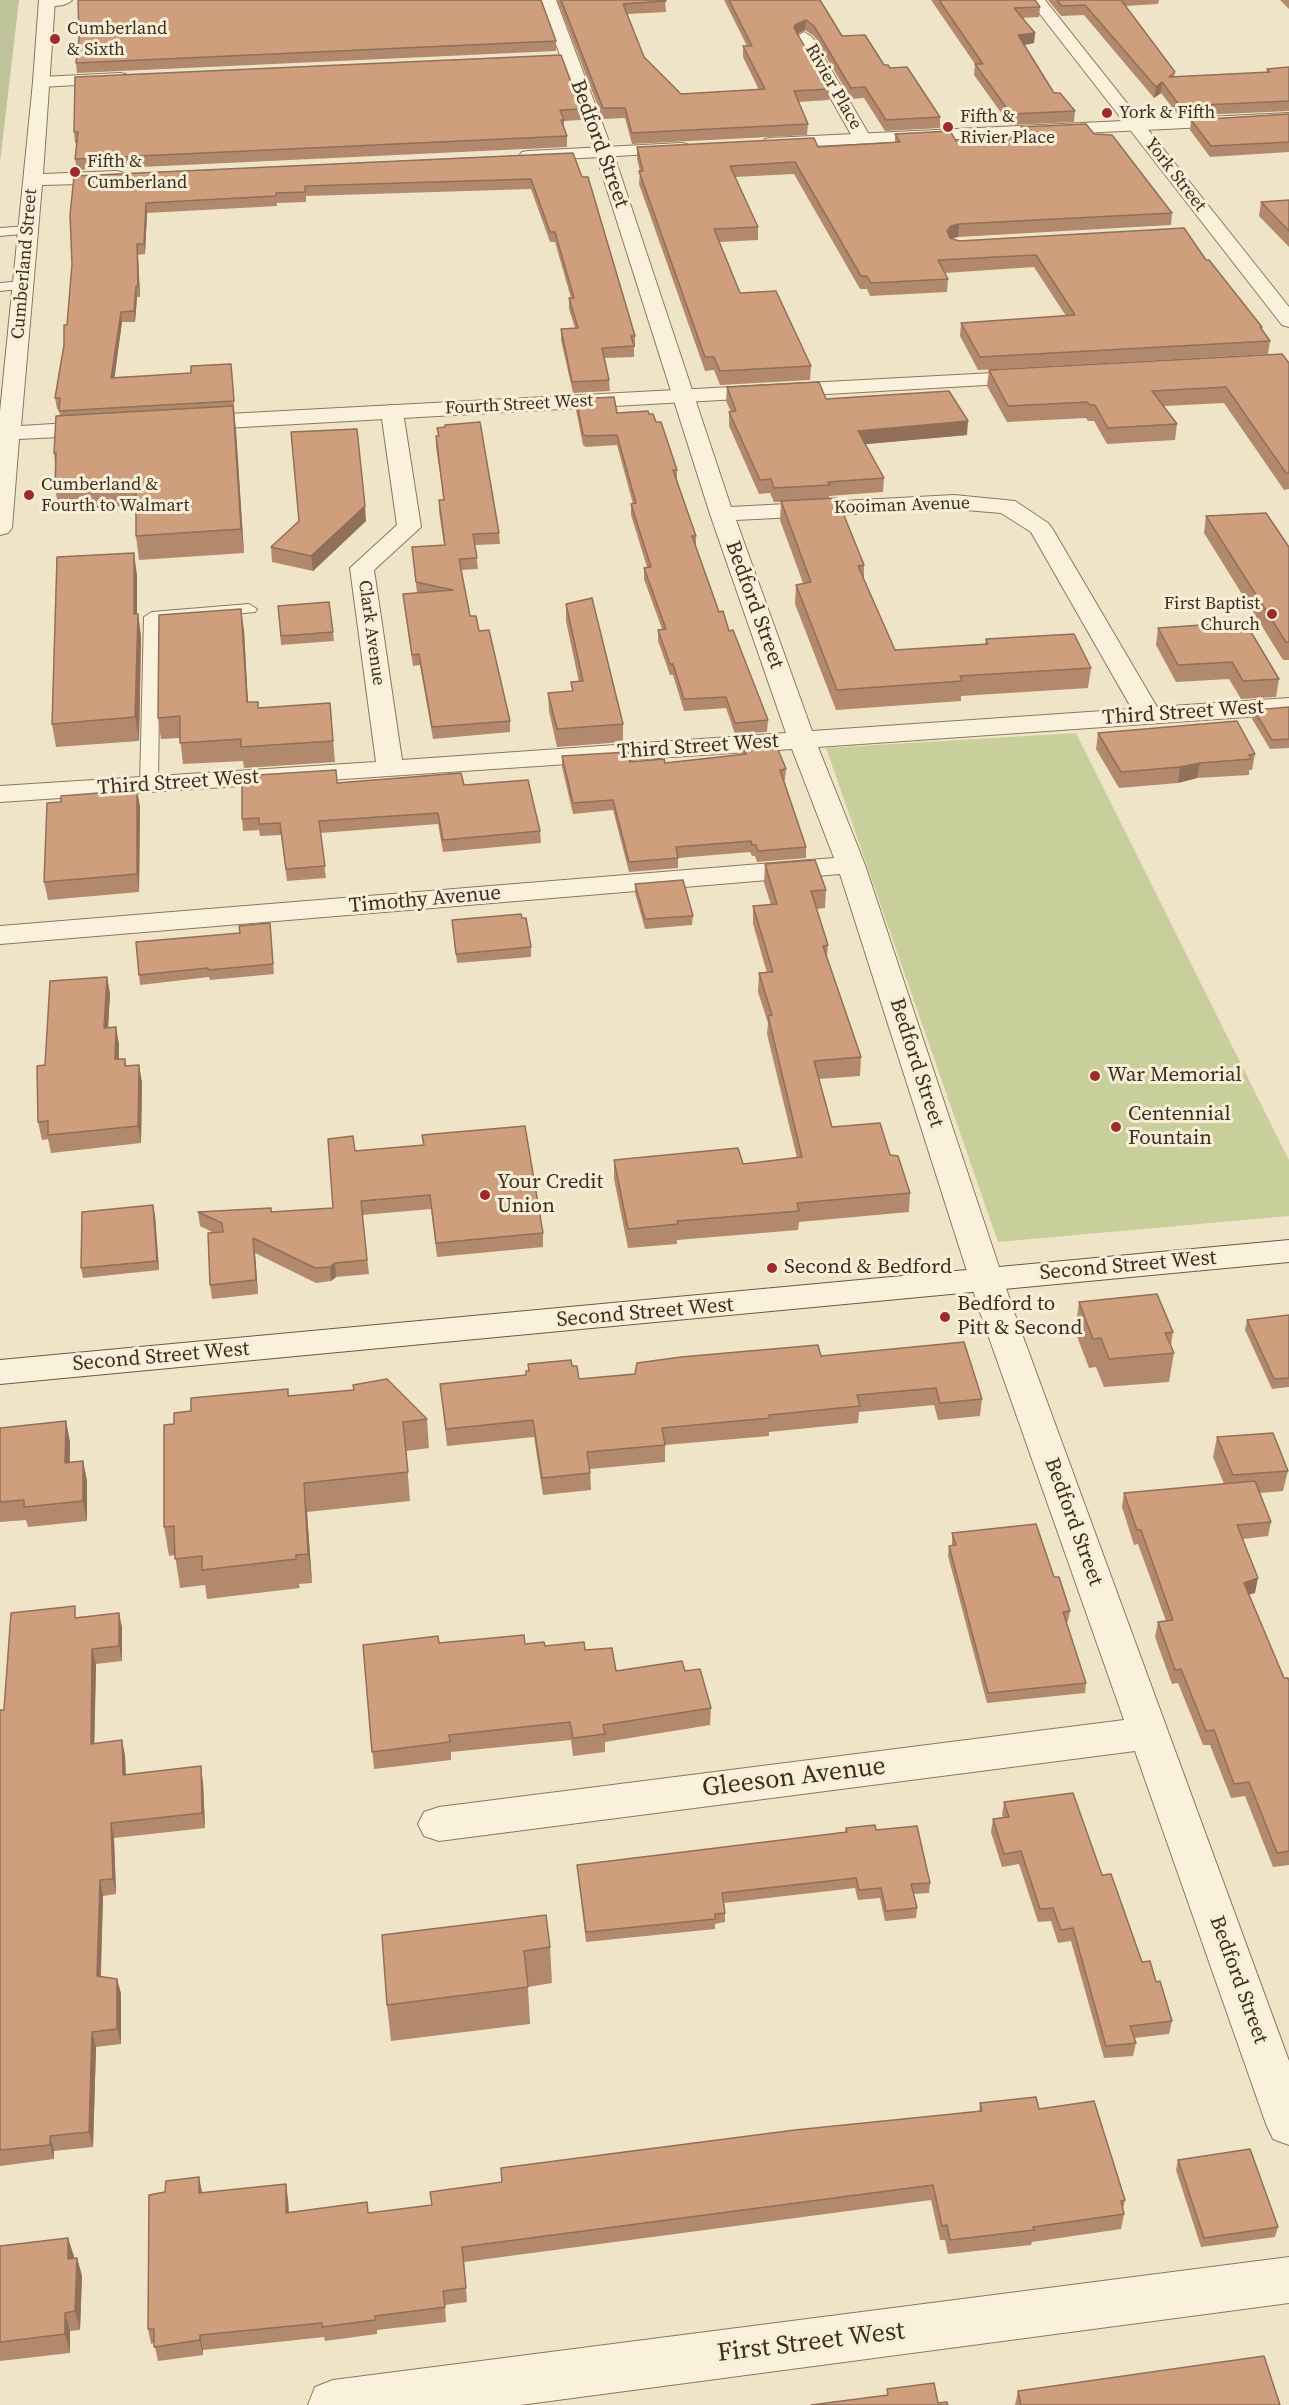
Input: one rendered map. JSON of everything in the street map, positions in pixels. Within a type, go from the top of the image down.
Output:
[{"type":"street","name":"Cumberland Street","points":[[0,528],[4,433],[23,285],[42,82],[53,0]]},
{"type":"street","name":"Bedford Street","points":[[548,0],[561,58],[604,152],[722,514],[802,739],[851,865],[986,1280],[1289,2124]]},
{"type":"street","name":"York Street","points":[[1037,0],[1289,321]]},
{"type":"street","name":"Rivier Place","points":[[804,37],[862,138]]},
{"type":"street","points":[[42,82],[137,78]]},
{"type":"street","points":[[757,144],[1289,118]]},
{"type":"street","points":[[515,157],[698,147]]},
{"type":"street","points":[[32,180],[140,176]]},
{"type":"street","points":[[1199,232],[1219,231]]},
{"type":"street","name":"Fourth Street West","points":[[171,424],[1051,375]]},
{"type":"street","name":"Clark Avenue","points":[[390,769],[362,568],[409,527],[392,412]]},
{"type":"street","points":[[4,433],[125,427]]},
{"type":"street","name":"Kooiman Avenue","points":[[722,514],[954,501],[1007,506],[1040,528],[1148,716]]},
{"type":"street","name":"Third Street West","points":[[0,794],[1289,706]]},
{"type":"street","name":"Timothy Avenue","points":[[0,935],[851,865]]},
{"type":"street","name":"Second Street West","points":[[0,1372],[1289,1251]]},
{"type":"street","name":"Gleeson Avenue","points":[[439,1824],[1150,1733]]},
{"type":"street","name":"First Street West","points":[[333,2405],[1289,2280]]},
{"type":"lane","points":[[0,232],[28,230]]},
{"type":"lane","points":[[0,286],[23,285]]},
{"type":"lane","points":[[149,785],[152,617],[249,609]]},
{"type":"green space","points":[[0,0],[19,0],[0,163]]},
{"type":"green space","points":[[1076,733],[1289,1160],[1289,1216],[998,1242],[826,748]]},
{"type":"building","points":[[78,0],[541,0],[556,41],[76,63],[79,39]]},
{"type":"building","points":[[561,0],[665,0],[623,4],[644,57],[681,94],[765,89],[743,46],[752,46],[729,0],[820,0],[842,36],[865,35],[884,65],[890,68],[907,67],[940,117],[886,120],[865,87],[851,88],[814,26],[806,20],[795,25],[794,28],[829,89],[794,91],[808,124],[632,133],[625,108],[603,108]]},
{"type":"building","points":[[939,0],[1035,0],[1040,7],[1014,8],[1035,33],[1018,35],[1054,93],[1060,93],[1075,111],[1011,114],[975,64],[983,64]]},
{"type":"building","points":[[1057,0],[1121,0],[1175,72],[1169,77],[1270,72],[1267,69],[1289,67],[1289,101],[1180,106],[1162,82],[1156,87],[1085,5],[1062,6]]},
{"type":"building","points":[[561,55],[581,109],[560,110],[567,136],[75,159],[78,132],[74,132],[75,77]]},
{"type":"building","points":[[1289,114],[1289,142],[1211,146],[1191,120]]},
{"type":"building","points":[[1086,124],[1094,134],[1112,135],[1172,213],[959,224],[951,226],[947,231],[950,238],[959,241],[1184,228],[1206,260],[1209,260],[1262,327],[1260,327],[1270,341],[980,357],[961,323],[1075,315],[1036,255],[938,260],[948,279],[871,283],[867,276],[861,276],[795,162],[730,166],[758,227],[714,229],[740,293],[776,291],[811,366],[720,371],[714,357],[705,357],[639,171],[643,171],[637,147],[814,138],[818,147],[900,142],[895,134],[950,131],[956,141],[1028,137],[1021,127]]},
{"type":"building","points":[[573,153],[582,177],[588,177],[635,336],[631,336],[634,346],[602,348],[609,380],[572,382],[561,329],[578,328],[569,298],[574,298],[555,232],[550,232],[531,179],[305,186],[305,192],[276,193],[276,196],[146,203],[144,244],[137,244],[138,286],[136,286],[134,311],[121,312],[111,378],[191,373],[191,366],[231,364],[234,401],[59,411],[60,398],[55,398],[64,345],[64,325],[67,325],[72,264],[70,215],[74,176]]},
{"type":"building","points":[[1289,200],[1289,231],[1261,202]]},
{"type":"building","points":[[1282,354],[1289,363],[1289,473],[1286,473],[1226,387],[1152,391],[1177,424],[1108,428],[1095,405],[1087,402],[1008,406],[989,370]]},
{"type":"building","points":[[819,382],[826,399],[949,391],[968,421],[858,431],[884,478],[828,482],[830,485],[774,488],[771,479],[760,480],[729,412],[736,411],[727,387]]},
{"type":"building","points":[[614,397],[617,413],[648,411],[649,414],[653,414],[656,422],[661,422],[677,470],[673,470],[696,536],[692,536],[719,612],[723,611],[729,631],[733,630],[768,720],[735,723],[726,697],[684,699],[673,664],[670,664],[658,630],[666,629],[644,568],[651,567],[631,504],[636,503],[617,435],[586,436],[583,434],[576,399]]},
{"type":"building","points":[[233,406],[241,529],[136,536],[136,481],[55,487],[56,416]]},
{"type":"building","points":[[480,422],[499,533],[473,534],[477,558],[459,559],[470,616],[476,616],[479,631],[489,630],[510,721],[432,727],[419,654],[412,655],[403,594],[453,590],[416,582],[412,547],[445,545],[439,500],[444,500],[437,428],[445,427],[445,425]]},
{"type":"building","points":[[357,429],[365,506],[311,556],[271,547],[299,521],[291,432]]},
{"type":"building","points":[[837,498],[864,565],[858,566],[895,650],[988,644],[986,639],[1074,634],[1091,668],[960,676],[962,681],[837,690],[796,585],[811,582],[781,501]]},
{"type":"building","name":"First Baptist Church","points":[[1266,513],[1289,547],[1289,642],[1286,642],[1206,516]]},
{"type":"building","points":[[134,553],[134,614],[138,614],[135,717],[52,724],[57,557]]},
{"type":"building","points":[[592,598],[623,724],[557,729],[548,693],[573,691],[571,682],[583,681],[566,604]]},
{"type":"building","points":[[329,602],[333,632],[281,636],[278,606]]},
{"type":"building","points":[[241,609],[247,702],[258,702],[258,708],[330,703],[333,741],[241,747],[241,739],[180,743],[180,716],[158,718],[159,615]]},
{"type":"building","points":[[1245,622],[1279,679],[1243,681],[1232,662],[1178,665],[1158,628]]},
{"type":"building","points":[[1289,707],[1289,739],[1272,740],[1254,710]]},
{"type":"building","points":[[1237,721],[1255,754],[1249,755],[1251,759],[1180,767],[1121,772],[1098,733]]},
{"type":"building","points":[[775,742],[786,769],[780,770],[806,847],[758,851],[756,845],[752,845],[751,841],[676,847],[678,858],[629,862],[613,800],[573,803],[562,756],[628,752],[630,762],[664,759],[665,763],[746,754],[742,744]]},
{"type":"building","points":[[336,770],[337,783],[461,773],[464,785],[528,780],[540,831],[443,840],[438,813],[319,821],[325,866],[286,869],[280,823],[259,824],[259,818],[242,819],[242,776]]},
{"type":"building","points":[[137,790],[137,874],[44,882],[47,803],[61,802],[61,796]]},
{"type":"building","points":[[815,860],[826,890],[811,891],[828,945],[823,946],[861,1057],[814,1061],[832,1127],[880,1123],[890,1155],[898,1156],[910,1193],[797,1203],[799,1211],[677,1221],[678,1224],[628,1229],[614,1160],[738,1148],[743,1164],[802,1157],[768,1016],[772,1015],[759,973],[773,972],[753,906],[777,904],[765,864]]},
{"type":"building","points":[[683,880],[693,916],[645,919],[635,884]]},
{"type":"building","points":[[521,914],[522,918],[526,918],[531,947],[456,954],[452,920]]},
{"type":"building","points":[[270,923],[273,964],[139,975],[136,942],[240,933],[239,926]]},
{"type":"building","points":[[107,977],[104,1028],[116,1027],[115,1059],[125,1059],[125,1066],[139,1065],[138,1126],[48,1135],[48,1121],[38,1122],[37,1066],[45,1065],[50,981]]},
{"type":"building","points":[[525,1126],[543,1233],[436,1243],[430,1195],[361,1201],[367,1260],[335,1263],[330,1267],[315,1268],[253,1238],[256,1280],[210,1285],[208,1233],[223,1232],[222,1223],[198,1212],[271,1208],[271,1212],[333,1208],[328,1139],[353,1136],[355,1151],[424,1145],[422,1135]]},
{"type":"building","points":[[153,1205],[157,1261],[81,1268],[82,1212]]},
{"type":"building","points":[[1157,1294],[1173,1332],[1165,1333],[1174,1353],[1109,1359],[1101,1338],[1093,1339],[1079,1302]]},
{"type":"building","points":[[1289,1315],[1289,1378],[1274,1379],[1247,1320]]},
{"type":"building","points":[[964,1342],[982,1399],[940,1403],[936,1388],[857,1395],[860,1406],[769,1415],[770,1418],[662,1428],[665,1445],[587,1452],[590,1473],[542,1478],[533,1420],[446,1429],[440,1384],[526,1375],[526,1371],[529,1371],[528,1364],[571,1360],[572,1366],[577,1366],[579,1379],[635,1374],[637,1363],[681,1357],[818,1345],[821,1356]]},
{"type":"building","points":[[387,1379],[427,1419],[403,1422],[408,1472],[304,1483],[308,1554],[296,1555],[296,1559],[202,1570],[202,1556],[175,1559],[174,1526],[164,1527],[164,1425],[174,1424],[174,1413],[191,1411],[191,1398],[288,1389],[288,1396],[354,1390],[353,1385]]},
{"type":"building","points":[[66,1421],[65,1463],[83,1461],[83,1501],[24,1507],[24,1500],[0,1502],[0,1428]]},
{"type":"building","points":[[1273,1433],[1288,1471],[1233,1475],[1217,1437]]},
{"type":"building","points":[[1255,1481],[1271,1522],[1237,1525],[1258,1578],[1244,1583],[1284,1678],[1288,1678],[1289,1681],[1289,1851],[1277,1853],[1249,1782],[1234,1784],[1214,1730],[1206,1731],[1181,1669],[1175,1670],[1158,1622],[1173,1620],[1141,1530],[1137,1530],[1124,1493]]},
{"type":"building","points":[[1036,1524],[1054,1577],[1059,1577],[1070,1611],[1063,1612],[1086,1683],[988,1693],[949,1546],[956,1545],[952,1533]]},
{"type":"building","points":[[75,1606],[75,1618],[119,1613],[119,1646],[92,1649],[91,1744],[122,1740],[123,1775],[201,1766],[202,1813],[111,1823],[113,1879],[100,1880],[97,1976],[117,1979],[117,2029],[92,2032],[89,2132],[50,2136],[50,2145],[0,2150],[0,1710],[4,1710],[11,1613]]},
{"type":"building","points":[[524,1635],[525,1644],[544,1642],[545,1646],[584,1642],[585,1650],[612,1648],[616,1671],[682,1661],[685,1671],[700,1669],[711,1708],[603,1725],[605,1734],[573,1738],[570,1722],[449,1735],[450,1742],[372,1752],[363,1645],[438,1636],[439,1643]]},
{"type":"building","points":[[1073,1793],[1102,1875],[1111,1874],[1142,1962],[1150,1961],[1156,1982],[1160,1981],[1172,2021],[1130,2026],[1136,2043],[1106,2046],[1073,1928],[1061,1930],[1053,1908],[1040,1909],[1021,1851],[1004,1854],[993,1819],[1009,1817],[1004,1802]]},
{"type":"building","points":[[875,1825],[876,1830],[917,1826],[930,1883],[911,1884],[917,1908],[886,1911],[881,1888],[859,1890],[856,1878],[722,1893],[725,1913],[715,1914],[715,1919],[586,1932],[577,1865],[847,1832],[846,1828]]},
{"type":"building","points":[[546,1915],[550,1947],[524,1951],[528,1987],[387,2005],[382,1935]]},
{"type":"building","points":[[1036,2097],[1039,2109],[1094,2101],[1125,2200],[1121,2201],[1124,2214],[1033,2227],[1034,2230],[950,2240],[947,2225],[942,2226],[933,2185],[462,2247],[466,2288],[443,2291],[445,2307],[375,2316],[375,2320],[322,2327],[322,2323],[200,2335],[200,2340],[154,2347],[154,2329],[148,2329],[149,2195],[165,2192],[166,2181],[199,2177],[199,2193],[286,2184],[286,2213],[367,2202],[368,2213],[432,2205],[430,2192],[502,2182],[501,2168],[795,2130],[982,2111],[980,2103]]},
{"type":"building","points":[[1250,2149],[1278,2227],[1204,2238],[1178,2160]]},
{"type":"building","points":[[68,2238],[68,2259],[77,2258],[75,2311],[65,2313],[65,2334],[0,2342],[0,2246]]},
{"type":"building","points":[[1264,2356],[1280,2405],[1021,2405],[1018,2391]]},
{"type":"building","points":[[934,2383],[938,2403],[947,2402],[948,2405],[811,2405],[888,2395],[887,2389]]},
{"type":"place","name":"Cumberland & Sixth","points":[[55,39]]},
{"type":"place","name":"York & Fifth","points":[[1107,113]]},
{"type":"place","name":"Fifth & Rivier Place","points":[[948,127]]},
{"type":"place","name":"Fifth & Cumberland","points":[[75,172]]},
{"type":"place","name":"Cumberland & Fourth to Walmart","points":[[29,495]]},
{"type":"place","name":"First Baptist Church","points":[[1272,614]]},
{"type":"place","name":"War Memorial","points":[[1095,1076]]},
{"type":"place","name":"Centennial Fountain","points":[[1116,1127]]},
{"type":"place","name":"Your Credit Union","points":[[485,1195]]},
{"type":"place","name":"Second & Bedford","points":[[772,1268]]},
{"type":"place","name":"Bedford to Pitt & Second","points":[[945,1317]]}]
